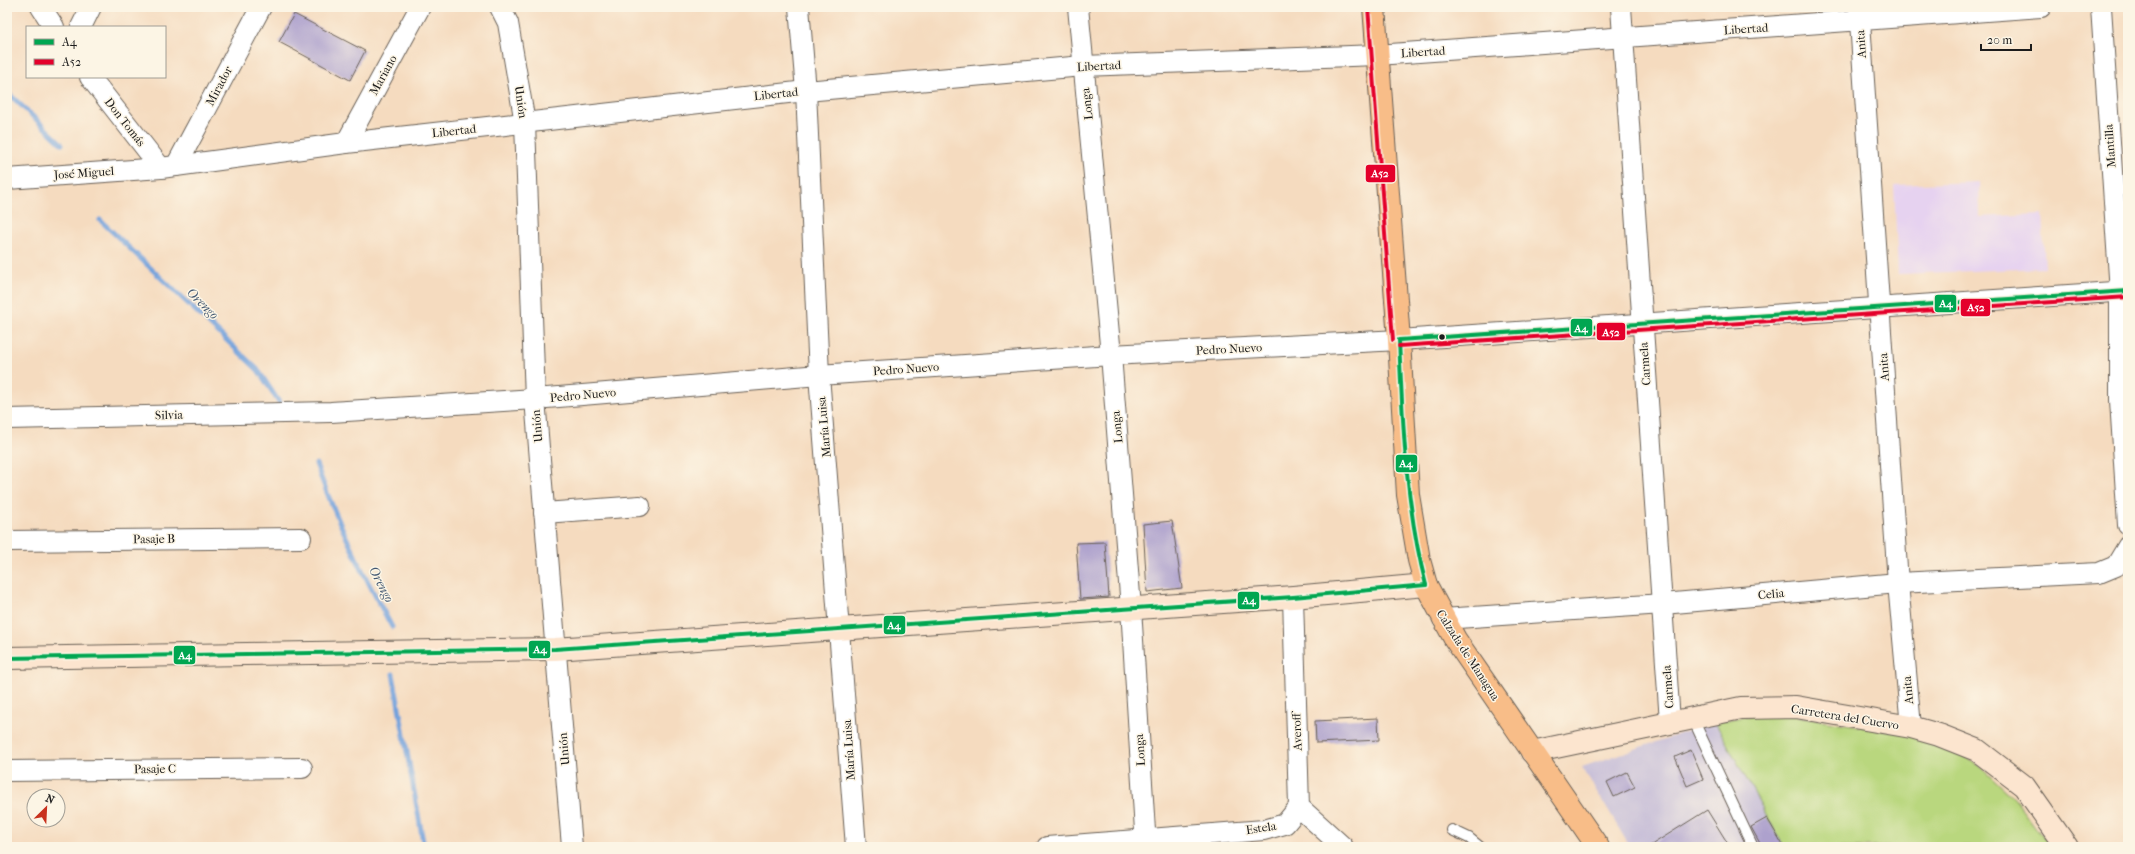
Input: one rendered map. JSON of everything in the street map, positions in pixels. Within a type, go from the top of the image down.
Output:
[{"type":"main road","name":"Calzada de Managua","points":[[1374,7],[1399,340],[1408,494],[1419,560],[1426,585],[1443,619],[1598,847]]},
{"type":"street","points":[[41,7],[53,26]]},
{"type":"street","points":[[81,26],[91,7]]},
{"type":"street","name":"Mirador","points":[[168,167],[261,7]]},
{"type":"street","name":"Mariano","points":[[346,143],[420,7]]},
{"type":"street","name":"Unión","points":[[500,7],[508,23],[524,123],[535,399],[572,847]]},
{"type":"street","name":"María Luisa","points":[[799,7],[806,91],[819,375],[856,847]]},
{"type":"street","name":"Longa","points":[[1078,7],[1111,355],[1132,608],[1146,843]]},
{"type":"street","name":"Carmela","points":[[1621,7],[1670,722]]},
{"type":"street","name":"Libertad","points":[[168,167],[346,143],[806,91],[1083,66],[1378,55],[1623,38],[1859,14],[2041,7]]},
{"type":"street","name":"Mantilla","points":[[2101,7],[2124,292],[2120,400],[2128,525]]},
{"type":"street","name":"Anita","points":[[1859,14],[1898,583],[1911,727]]},
{"type":"street","name":"Don Tomás","points":[[91,78],[168,167]]},
{"type":"street","name":"José Miguel","points":[[7,179],[168,167]]},
{"type":"street","name":"Pedro Nuevo","points":[[331,412],[535,399],[819,375],[1111,355],[1399,340],[2124,292]]},
{"type":"street","name":"Silvia","points":[[7,419],[331,412]]},
{"type":"street","points":[[544,513],[640,506]]},
{"type":"street","name":"Pasaje B","points":[[7,541],[301,538]]},
{"type":"street","name":"Celia","points":[[1443,619],[1663,604],[1898,583],[2099,572],[2116,566],[2128,546]]},
{"type":"street","points":[[7,658],[555,649],[1293,597],[1426,585]]},
{"type":"street","name":"Averoff","points":[[1293,597],[1299,807]]},
{"type":"street","name":"Carretera del Cuervo","points":[[1532,752],[1692,717],[1741,708],[1796,708],[1911,727],[1939,735],[1977,750],[2024,786],[2067,847]]},
{"type":"street","name":"Pasaje C","points":[[7,771],[302,768]]},
{"type":"street","points":[[1299,807],[1343,847]]},
{"type":"street","name":"Estela","points":[[1047,847],[1146,843],[1264,830],[1285,824],[1299,807]]},
{"type":"lane","points":[[1692,717],[1753,847]]},
{"type":"lane","points":[[1452,830],[1469,838],[1480,847]]},
{"type":"shaded area","points":[[1979,182],[1980,217],[2042,214],[2045,268],[1898,274],[1894,185]]},
{"type":"shaded area","points":[[1715,722],[1784,847],[1630,847],[1582,767]]},
{"type":"green space","points":[[1771,712],[1921,736],[1953,750],[1980,766],[2014,798],[2050,847],[1784,847],[1715,722]]},
{"type":"building","points":[[294,14],[365,51],[350,80],[279,42]]},
{"type":"building","points":[[1172,521],[1182,588],[1147,592],[1143,524]]},
{"type":"building","points":[[1105,542],[1109,597],[1080,599],[1076,543]]},
{"type":"building","points":[[1378,718],[1379,740],[1316,743],[1315,721]]},
{"type":"building","points":[[1691,750],[1703,779],[1687,786],[1675,757]]},
{"type":"building","points":[[1627,772],[1635,787],[1614,797],[1607,782]]},
{"type":"building","points":[[1707,810],[1730,847],[1648,847]]},
{"type":"building","points":[[1767,818],[1784,847],[1762,847],[1751,827]]},
{"type":"waterway","name":"Orengo","points":[[7,92],[62,144]]},
{"type":"waterway","name":"Orengo","points":[[100,220],[258,370],[283,408]]},
{"type":"waterway","name":"Orengo","points":[[316,464],[332,506],[351,547],[392,627]]},
{"type":"waterway","name":"Orengo","points":[[393,674],[424,847]]},
{"type":"transit line","name":"A52","points":[[1368,7],[1393,340]]},
{"type":"transit line","name":"A4","points":[[1399,340],[2128,291]]},
{"type":"transit line","name":"A52","points":[[1399,346],[2128,297]]},
{"type":"transit line","name":"A4","points":[[1399,340],[1409,494],[1413,524],[1426,585]]},
{"type":"transit line","name":"A4","points":[[7,658],[555,649],[1293,597],[1426,585]]}]
